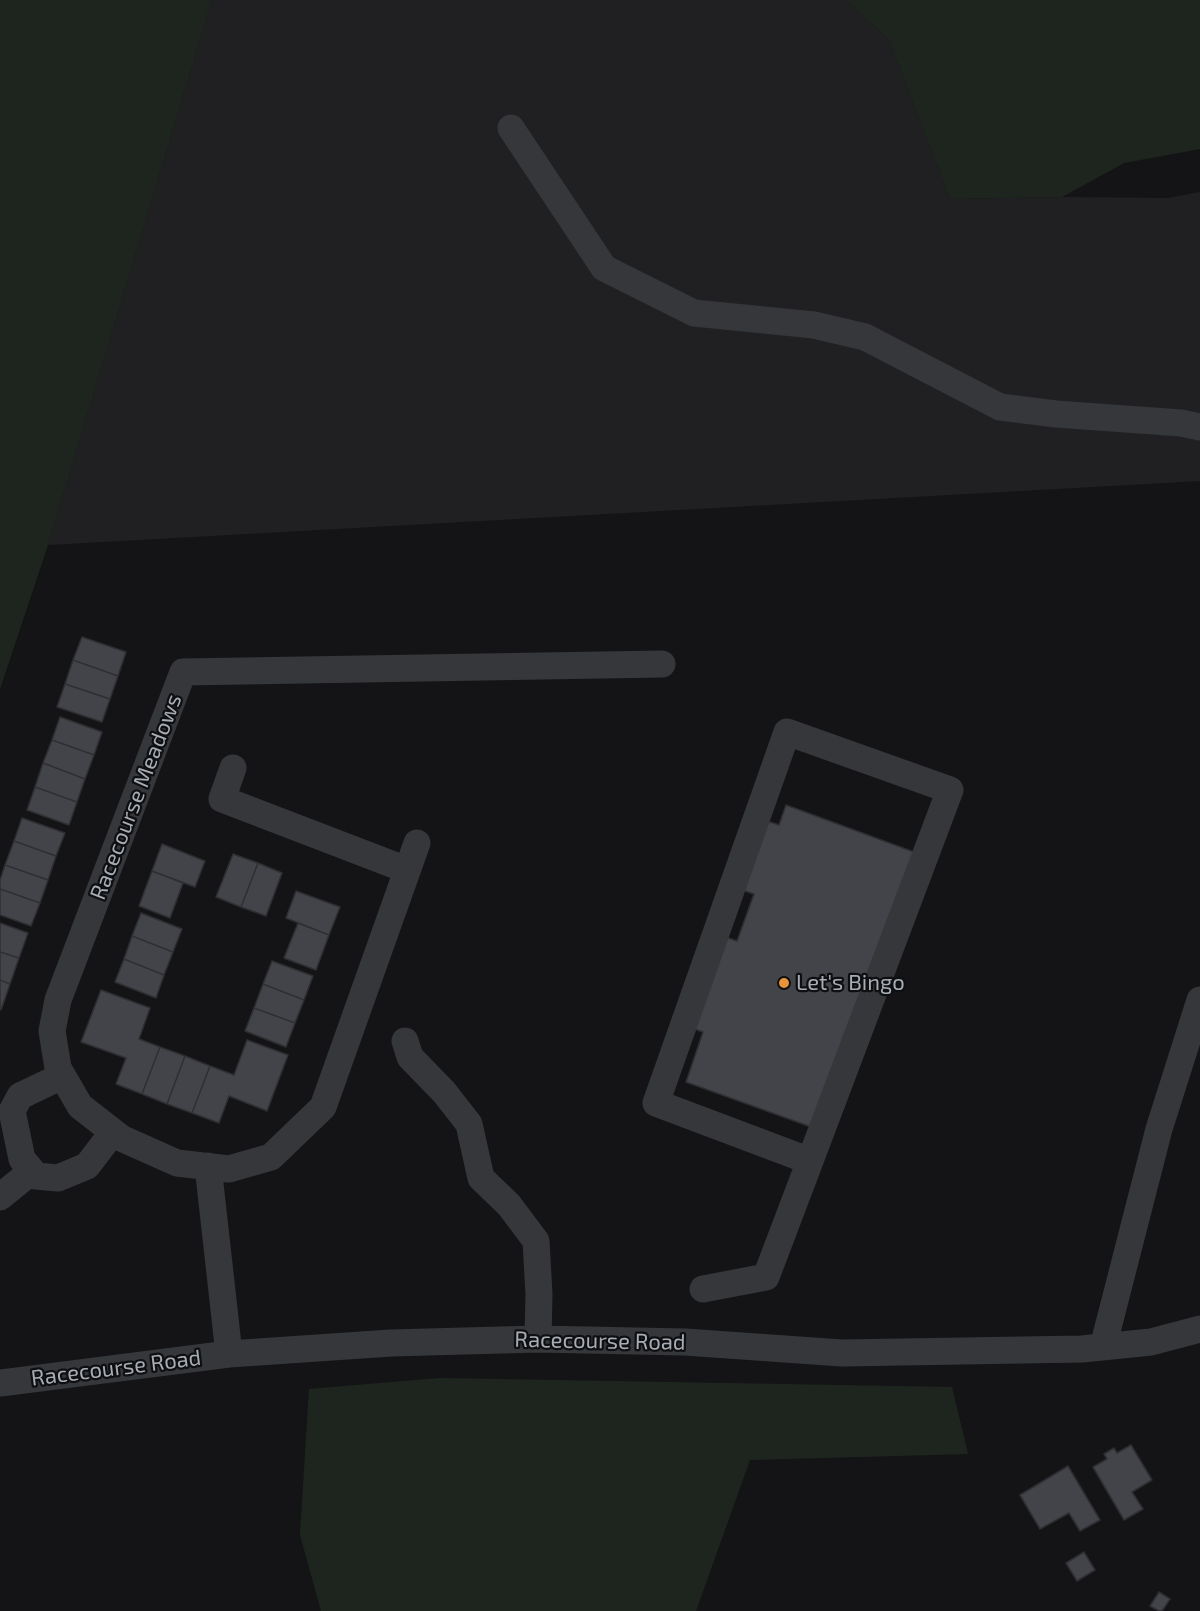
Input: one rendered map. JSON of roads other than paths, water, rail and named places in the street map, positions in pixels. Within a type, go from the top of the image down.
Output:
[{"type":"street","points":[[511,128],[604,268],[694,314],[814,325],[865,337],[1000,407],[1056,414],[1182,423],[1200,427]]},
{"type":"street","name":"Racecourse Meadows","points":[[407,870],[323,1107],[271,1157],[229,1169],[177,1163],[121,1138],[80,1106],[58,1068],[52,1031],[58,1000],[183,672],[662,664]]},
{"type":"street","points":[[703,1289],[766,1277],[810,1161],[950,790],[787,732],[656,1103],[810,1161]]},
{"type":"street","points":[[233,768],[222,799],[407,870],[417,843]]},
{"type":"street","points":[[1102,1347],[1160,1130],[1200,1000]]},
{"type":"street","points":[[405,1041],[410,1058],[444,1092],[469,1124],[481,1178],[509,1205],[536,1241],[539,1294],[538,1339]]},
{"type":"street","points":[[62,1076],[20,1096],[12,1111],[22,1159],[36,1176],[58,1178],[87,1166],[113,1132]]},
{"type":"street","points":[[208,1167],[229,1354]]},
{"type":"street","points":[[0,1197],[32,1171]]},
{"type":"street","name":"Racecourse Road","points":[[0,1383],[229,1354],[391,1342],[538,1339],[685,1342],[842,1353],[1082,1349],[1151,1342],[1200,1329]]},
{"type":"place","name":"Let's Bingo","points":[[784,983]]}]
